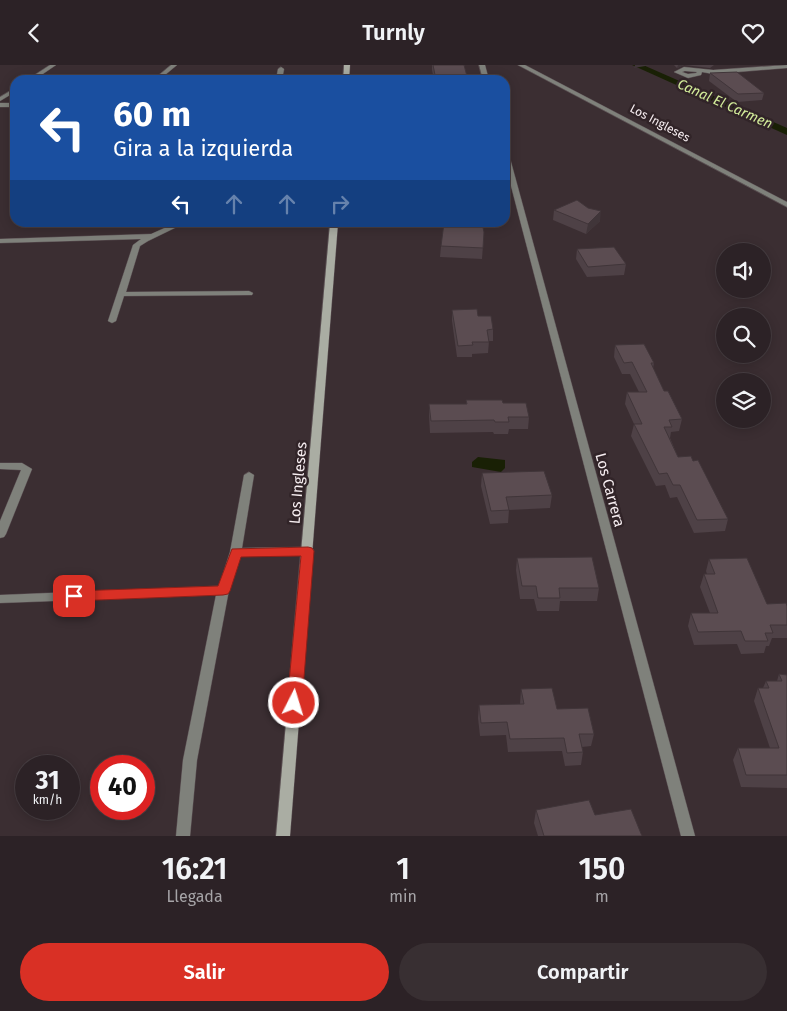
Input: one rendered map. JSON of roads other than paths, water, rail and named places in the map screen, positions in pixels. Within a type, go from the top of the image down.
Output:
[{"type":"street","points":[[38,75],[54,65]]},
{"type":"street","points":[[162,75],[174,65]]},
{"type":"street","name":"Los Ingleses","points":[[521,65],[787,205]]},
{"type":"street","points":[[699,72],[740,71],[787,65]]},
{"type":"street","points":[[280,75],[281,69]]},
{"type":"street","name":"Los Carrera","points":[[510,170],[688,836]]},
{"type":"street","points":[[112,321],[136,248],[140,242],[172,227]]},
{"type":"street","name":"Los Ingleses","points":[[283,836],[334,227]]},
{"type":"street","points":[[0,241],[151,236]]},
{"type":"street","points":[[120,293],[248,293]]},
{"type":"street","points":[[0,466],[22,466],[27,469],[0,533]]},
{"type":"street","points":[[183,836],[190,760],[223,591],[236,553],[249,475]]},
{"type":"street","points":[[236,553],[308,551]]},
{"type":"street","points":[[0,599],[223,591]]},
{"type":"waterway","name":"Canal El Carmen","points":[[636,65],[787,132]]}]
